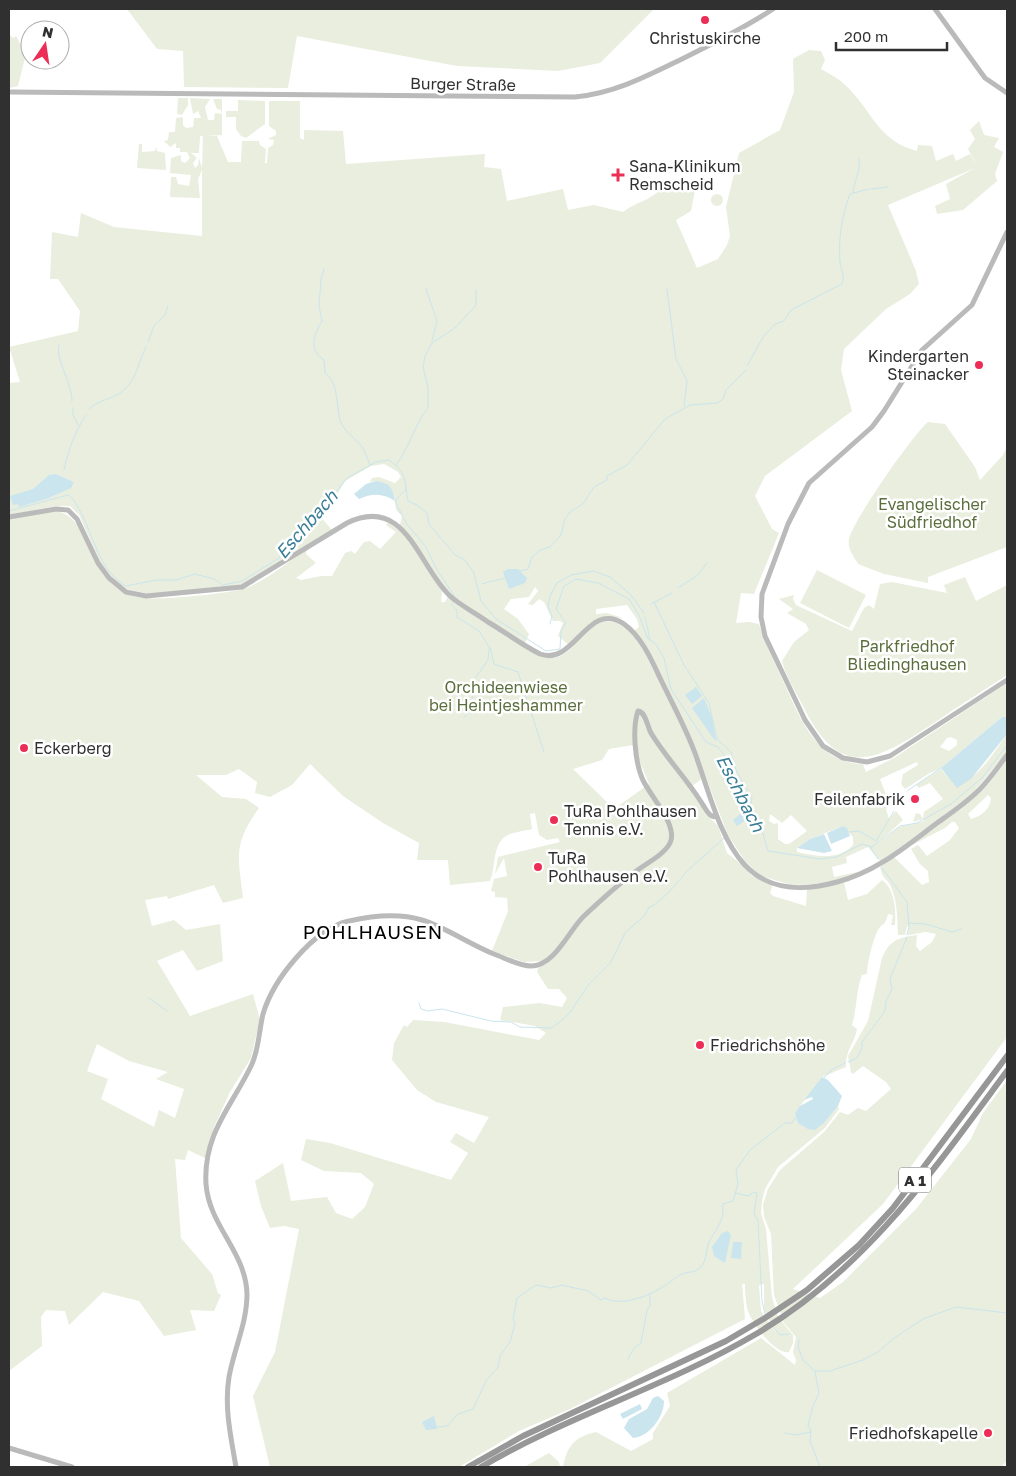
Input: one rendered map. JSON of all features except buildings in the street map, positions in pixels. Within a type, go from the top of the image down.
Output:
[{"type":"highway","name":"A 1","points":[[468,1467],[523,1436],[726,1341],[807,1290],[859,1245],[893,1208],[1007,1056]]},
{"type":"highway","name":"A 1","points":[[481,1467],[552,1431],[724,1352],[757,1333],[817,1292],[861,1254],[899,1213],[1007,1071]]},
{"type":"main road","name":"Burger Straße","points":[[9,92],[534,98],[594,95],[635,82],[739,30],[774,9]]},
{"type":"main road","points":[[935,9],[985,78],[1007,93]]},
{"type":"main road","points":[[1007,232],[976,300],[960,317],[922,350],[872,427],[809,483],[794,508],[762,594],[761,617],[768,643],[811,731],[826,748],[848,760],[873,761],[890,756],[1007,680]]},
{"type":"main road","points":[[9,517],[56,509],[68,510],[78,519],[98,563],[107,576],[126,592],[143,596],[240,588],[347,523],[368,516],[382,517],[394,523],[417,548],[451,597],[543,655],[553,656],[563,653],[586,628],[598,621],[614,620],[627,626],[648,653],[685,729],[716,817],[733,849],[754,876],[789,886],[823,886],[862,875],[886,860],[972,796],[1007,755]]},
{"type":"main road","points":[[236,1467],[228,1394],[231,1367],[245,1315],[246,1281],[239,1256],[212,1209],[206,1185],[207,1167],[217,1128],[226,1108],[251,1066],[267,1004],[286,971],[309,946],[335,926],[364,918],[389,917],[421,920],[494,954],[530,966],[544,962],[582,918],[632,873],[669,846],[672,835],[671,829],[641,777],[636,728],[638,711],[644,714],[651,732],[690,784],[707,812],[712,817],[716,817]]},
{"type":"main road","points":[[9,1448],[72,1467]]},
{"type":"green space","points":[[127,9],[654,9],[600,63],[558,71],[457,66],[297,36],[288,88],[184,87],[183,51],[157,49]]},
{"type":"green space","points":[[9,35],[14,38],[16,36],[20,43],[20,70],[22,70],[18,86],[9,88]]},
{"type":"green space","points":[[809,50],[821,51],[825,60],[821,69],[844,84],[876,123],[893,140],[917,151],[918,145],[932,146],[936,161],[953,154],[956,161],[970,154],[978,167],[968,149],[975,139],[970,130],[979,121],[984,135],[999,138],[994,147],[1003,152],[995,174],[997,181],[963,210],[937,214],[935,206],[950,199],[946,184],[975,168],[888,205],[916,271],[919,284],[910,294],[886,309],[844,349],[841,370],[852,411],[765,476],[755,496],[772,529],[779,533],[754,594],[741,593],[736,623],[749,622],[759,624],[796,709],[812,736],[833,756],[847,762],[863,764],[866,772],[894,758],[1007,683],[1007,717],[1002,717],[941,768],[905,789],[901,784],[903,774],[918,765],[917,762],[880,779],[890,805],[886,809],[889,819],[896,811],[903,820],[875,846],[899,827],[924,821],[924,812],[943,799],[930,783],[919,788],[916,785],[941,769],[957,787],[979,771],[1007,734],[1007,752],[972,794],[881,862],[868,847],[846,857],[847,863],[832,867],[834,877],[862,871],[834,882],[803,885],[789,884],[760,876],[745,861],[728,835],[698,757],[634,631],[639,627],[637,619],[627,605],[596,609],[596,614],[607,613],[623,618],[604,617],[591,622],[569,645],[558,636],[563,623],[553,621],[544,602],[539,599],[533,605],[528,604],[538,591],[535,587],[529,597],[511,599],[504,609],[518,619],[529,634],[525,643],[465,606],[441,583],[400,525],[402,516],[396,510],[394,495],[376,481],[370,482],[372,478],[379,477],[395,483],[401,477],[398,472],[384,464],[371,466],[345,481],[332,503],[322,507],[318,514],[332,530],[240,586],[149,594],[127,589],[114,580],[100,562],[79,515],[70,506],[56,506],[9,515],[9,383],[20,382],[9,347],[78,331],[80,311],[58,279],[50,279],[52,232],[78,237],[81,213],[114,227],[202,236],[202,170],[198,179],[200,198],[170,197],[171,177],[176,177],[178,184],[189,186],[191,175],[170,173],[171,158],[181,155],[181,161],[185,163],[190,158],[187,152],[180,152],[180,148],[176,148],[176,143],[170,147],[164,141],[168,140],[169,132],[175,132],[176,118],[183,117],[183,125],[186,128],[193,127],[194,118],[201,118],[198,111],[193,114],[190,98],[210,99],[205,107],[208,120],[214,120],[215,113],[222,114],[222,135],[206,136],[217,136],[228,162],[241,162],[242,141],[259,141],[260,145],[266,149],[265,163],[267,163],[268,148],[273,145],[274,140],[268,139],[276,135],[276,131],[269,126],[269,101],[300,101],[300,138],[304,140],[304,130],[343,131],[346,164],[485,154],[484,167],[501,169],[507,201],[563,189],[568,210],[594,205],[623,212],[655,194],[664,184],[697,180],[691,211],[676,220],[697,268],[718,259],[727,245],[730,236],[726,207],[739,153],[780,130],[794,92],[793,59]],"holes":[[[200,136],[203,136],[202,168],[199,158],[198,165],[195,168],[193,163],[197,158],[191,153],[199,153]],[[56,474],[74,482],[55,495],[41,500],[18,504],[46,478]],[[951,737],[957,740],[957,745],[949,751],[940,747],[947,738]],[[770,814],[782,823],[791,815],[807,831],[789,844],[785,844],[778,839],[778,823],[774,824],[769,821]],[[843,826],[853,837],[853,845],[847,850],[834,855],[804,854],[797,852],[797,848],[810,839]]]},
{"type":"green space","points":[[178,98],[188,98],[188,105],[182,115],[177,114]]},
{"type":"green space","points":[[213,99],[222,99],[222,114],[221,110],[217,109]]},
{"type":"green space","points":[[238,100],[265,101],[265,124],[246,138],[241,136],[236,129],[236,117],[226,117],[226,111],[238,111]]},
{"type":"green space","points":[[139,144],[142,144],[142,152],[155,151],[156,146],[157,151],[165,153],[166,170],[137,168]]},
{"type":"green space","points":[[715,194],[719,194],[723,200],[719,206],[715,206],[711,202],[711,198]]},
{"type":"green space","name":"Evangelischer Südfriedhof","points":[[928,422],[945,424],[975,467],[980,480],[1003,455],[1007,447],[1007,547],[928,577],[928,583],[884,574],[858,564],[851,552],[849,539],[861,515],[884,478]]},
{"type":"green space","name":"Orchideenwiese bei Heintjeshammer","points":[[52,511],[63,513],[72,519],[79,528],[102,572],[109,581],[129,595],[152,598],[210,594],[246,588],[270,576],[307,549],[306,554],[316,563],[296,578],[301,580],[332,576],[345,553],[351,551],[355,554],[364,542],[370,541],[380,549],[396,532],[386,525],[388,522],[406,536],[440,587],[442,592],[441,602],[445,602],[448,596],[542,657],[551,658],[565,654],[586,631],[596,624],[613,622],[625,627],[636,639],[658,676],[689,744],[702,779],[689,788],[708,816],[718,826],[727,853],[752,876],[773,884],[770,893],[773,896],[806,906],[807,889],[844,882],[848,900],[867,894],[882,880],[886,884],[894,901],[895,925],[891,925],[893,915],[888,914],[885,923],[878,930],[874,939],[867,974],[862,975],[859,987],[852,1025],[857,1029],[847,1056],[846,1067],[822,1077],[795,1113],[819,1125],[825,1122],[838,1106],[839,1109],[825,1128],[778,1167],[765,1189],[762,1201],[761,1213],[766,1229],[772,1297],[778,1317],[793,1335],[793,1343],[789,1352],[783,1352],[770,1343],[753,1321],[747,1308],[745,1284],[742,1284],[745,1319],[568,1410],[519,1431],[459,1467],[270,1467],[253,1396],[275,1352],[299,1229],[284,1226],[270,1228],[261,1206],[255,1181],[283,1163],[291,1201],[327,1197],[336,1213],[352,1219],[365,1207],[374,1184],[361,1173],[324,1171],[301,1160],[306,1139],[330,1143],[451,1180],[468,1153],[450,1142],[456,1133],[474,1143],[489,1117],[436,1102],[417,1090],[392,1060],[394,1043],[404,1025],[407,1027],[413,1020],[444,1022],[539,1040],[546,1033],[535,1026],[500,1020],[503,1007],[540,1003],[562,1007],[567,998],[559,989],[548,989],[537,972],[540,961],[524,962],[492,951],[508,911],[507,898],[495,897],[495,892],[491,891],[494,879],[507,876],[504,858],[495,874],[498,857],[560,842],[558,838],[547,840],[539,835],[535,813],[530,814],[532,829],[506,836],[498,845],[490,881],[450,885],[448,860],[417,860],[419,843],[383,823],[343,796],[310,764],[292,785],[270,797],[255,793],[257,782],[239,769],[226,775],[196,775],[222,797],[246,799],[259,808],[245,832],[239,851],[243,898],[223,903],[214,885],[168,899],[167,896],[145,900],[152,926],[174,920],[186,930],[220,924],[223,961],[197,971],[183,950],[157,961],[190,1016],[253,994],[260,1020],[251,1058],[230,1092],[214,1127],[205,1158],[188,1150],[185,1160],[175,1159],[181,1238],[212,1274],[218,1293],[221,1295],[214,1311],[190,1310],[196,1330],[164,1336],[139,1301],[103,1292],[69,1325],[65,1311],[46,1310],[41,1317],[42,1346],[9,1371],[9,519]],"holes":[[[633,745],[649,784],[614,809],[573,769],[602,760],[609,749]],[[97,1044],[129,1061],[168,1072],[156,1079],[184,1089],[175,1118],[159,1110],[154,1127],[101,1099],[108,1079],[87,1071]],[[764,1284],[764,1310],[777,1334],[761,1311],[759,1285]]]},
{"type":"green space","points":[[817,570],[866,595],[849,628],[800,603]]},
{"type":"green space","name":"Parkfriedhof Bliedinghausen","points":[[965,577],[976,601],[1007,585],[1007,675],[913,736],[877,754],[861,757],[845,755],[831,746],[817,730],[791,684],[784,667],[782,661],[794,642],[809,630],[806,624],[787,613],[793,609],[779,599],[794,595],[793,599],[796,605],[852,631],[864,608],[869,605],[874,609],[880,584],[892,582],[947,593],[944,585]]},
{"type":"green space","points":[[1007,757],[1007,1037],[883,1204],[793,1289],[820,1298],[843,1282],[916,1209],[971,1139],[983,1113],[1007,1080],[1007,1461],[1001,1467],[563,1467],[569,1448],[577,1440],[588,1434],[596,1432],[631,1451],[653,1439],[653,1433],[670,1406],[667,1393],[761,1338],[795,1365],[796,1360],[793,1352],[796,1337],[784,1323],[774,1295],[771,1234],[764,1217],[763,1205],[768,1189],[780,1170],[824,1132],[840,1112],[848,1115],[858,1108],[866,1111],[891,1089],[886,1082],[863,1066],[853,1074],[848,1056],[868,1021],[882,958],[888,947],[900,939],[917,935],[916,946],[920,951],[932,942],[936,934],[926,932],[908,935],[909,927],[907,926],[905,935],[898,935],[895,899],[891,887],[882,875],[880,867],[894,857],[922,885],[929,882],[928,871],[920,864],[911,849],[918,845],[927,856],[950,840],[959,828],[955,822],[952,822],[945,828],[910,846],[970,800]],"holes":[[[988,795],[991,798],[985,811],[971,819],[968,814]]]},
{"type":"green space","points":[[916,813],[920,814],[923,819],[913,822]]},
{"type":"green space","points":[[549,1453],[559,1462],[560,1467],[524,1467]]},
{"type":"water","points":[[56,474],[74,482],[71,488],[49,498],[19,507],[18,504],[13,505],[10,496],[33,489],[49,475]]},
{"type":"water","points":[[376,481],[385,483],[390,487],[395,501],[386,496],[377,495],[359,499],[354,494],[366,484]]},
{"type":"water","points":[[508,569],[518,569],[527,578],[525,583],[509,589],[503,572]]},
{"type":"water","points":[[696,687],[702,696],[692,704],[685,695]]},
{"type":"water","points":[[704,698],[712,718],[716,742],[692,708]]},
{"type":"water","points":[[1002,717],[1007,717],[1007,734],[971,779],[957,788],[941,768]]},
{"type":"water","points":[[748,808],[752,816],[737,826],[733,820]]},
{"type":"water","points":[[843,826],[847,828],[850,836],[831,844],[827,833]]},
{"type":"water","points":[[824,834],[832,851],[824,853],[797,848],[810,839]]},
{"type":"water","points":[[822,1077],[828,1080],[842,1096],[838,1106],[825,1122],[815,1130],[808,1129],[798,1123],[795,1113],[800,1106],[813,1099],[812,1097],[804,1100]]},
{"type":"water","points":[[728,1231],[731,1235],[725,1263],[714,1256],[712,1247],[722,1233]]},
{"type":"water","points":[[733,1242],[742,1242],[741,1259],[731,1258]]},
{"type":"water","points":[[658,1396],[664,1401],[658,1419],[645,1434],[633,1438],[624,1428],[629,1419],[647,1409],[653,1398]]},
{"type":"water","points":[[640,1404],[642,1409],[623,1419],[620,1414]]},
{"type":"water","points":[[434,1416],[437,1429],[426,1430],[422,1422]]},
{"type":"waterway","points":[[853,193],[859,167],[859,158]]},
{"type":"waterway","points":[[871,189],[888,187]]},
{"type":"waterway","points":[[747,366],[763,337],[775,324],[784,321],[791,310],[842,284],[840,245],[841,227],[845,210],[850,194],[869,189]]},
{"type":"waterway","points":[[324,269],[321,279],[319,306],[322,321],[315,336],[314,347],[319,356],[324,360],[325,373],[333,382],[340,420],[363,449],[370,465]]},
{"type":"waterway","points":[[426,289],[437,321],[432,341]]},
{"type":"waterway","points":[[667,289],[676,359],[687,381],[684,406]]},
{"type":"waterway","points":[[396,465],[428,408],[428,387],[423,367],[425,356],[432,343],[455,328],[476,305],[476,290]]},
{"type":"waterway","points":[[148,342],[154,326],[165,315],[168,306]]},
{"type":"waterway","points":[[59,345],[59,357],[69,386],[72,402]]},
{"type":"waterway","points":[[89,409],[99,402],[123,391],[132,380],[146,347]]},
{"type":"waterway","points":[[723,399],[726,390],[746,370]]},
{"type":"waterway","points":[[520,571],[528,569],[532,557],[540,550],[550,547],[561,535],[565,519],[570,512],[583,504],[594,487],[607,480],[607,476],[627,465],[665,419],[690,405],[717,403],[722,400]]},
{"type":"waterway","points":[[73,408],[73,414],[78,425]]},
{"type":"waterway","points":[[64,470],[72,441],[86,415]]},
{"type":"waterway","name":"Eschbach","points":[[9,511],[68,495],[80,511],[103,562],[109,571],[126,586],[156,580],[176,580],[195,574],[214,579],[223,585],[242,581],[279,558],[285,545],[300,531],[315,509],[336,492],[347,478],[376,462],[389,460],[399,469],[404,478],[408,501],[427,513],[429,524],[455,555],[465,560],[474,573],[481,601],[496,619],[546,651],[560,649],[561,631],[566,623],[556,609],[564,586],[576,579],[598,583],[629,599],[639,615],[648,639],[655,643],[664,658],[671,689],[706,742],[718,747],[724,755],[729,773],[741,787],[758,817],[768,851],[820,859],[837,857],[862,844],[872,847],[900,826],[917,823],[951,804],[982,778],[1007,745]]},
{"type":"waterway","points":[[406,489],[395,501],[406,523],[426,547],[436,568],[455,597]]},
{"type":"waterway","points":[[678,588],[698,575],[707,563]]},
{"type":"waterway","points":[[550,624],[552,616],[548,607],[550,596],[557,583],[571,575],[593,571],[610,577],[631,595],[644,613]]},
{"type":"waterway","points":[[494,581],[505,578]]},
{"type":"waterway","points":[[482,584],[492,581]]},
{"type":"waterway","points":[[651,604],[672,593]]},
{"type":"waterway","points":[[454,601],[452,605],[457,610],[457,617],[479,631],[491,650],[494,664],[518,672],[544,752]]},
{"type":"waterway","points":[[654,602],[684,665],[709,703],[717,739],[731,752],[736,770],[752,798],[751,803]]},
{"type":"waterway","name":"Eschbach","points":[[645,617],[650,639]]},
{"type":"waterway","points":[[464,717],[471,711],[474,680],[488,660],[489,649]]},
{"type":"waterway","points":[[907,791],[941,768]]},
{"type":"waterway","name":"Eschbach","points":[[849,832],[859,831],[876,841],[894,811]]},
{"type":"waterway","points":[[419,1003],[421,1009],[428,1011],[442,1009],[491,1021],[511,1022],[520,1027],[552,1028],[569,1014],[589,984],[611,962],[625,933],[645,915],[649,907],[674,887],[685,873],[724,838]]},
{"type":"waterway","points":[[870,847],[878,859]]},
{"type":"waterway","points":[[882,868],[907,902],[909,926],[907,935]]},
{"type":"waterway","points":[[908,923],[925,924],[952,932],[962,929]]},
{"type":"waterway","points":[[848,1062],[857,1058],[862,1048],[862,1042],[885,1011],[886,1001],[892,989],[890,979],[907,937]]},
{"type":"waterway","points":[[149,998],[167,1011]]},
{"type":"waterway","points":[[823,1079],[831,1070],[845,1063]]},
{"type":"waterway","points":[[437,1427],[447,1426],[458,1414],[473,1409],[486,1381],[498,1367],[500,1356],[510,1342],[515,1324],[513,1319],[517,1298],[536,1285],[551,1288],[562,1285],[588,1291],[601,1300],[605,1298],[627,1301],[651,1293],[680,1275],[698,1270],[704,1261],[709,1242],[721,1220],[723,1204],[733,1201],[738,1184],[736,1170],[750,1150],[785,1123],[792,1123],[796,1117]]},
{"type":"waterway","points":[[735,1193],[748,1196],[754,1192],[757,1193],[754,1214],[758,1220],[762,1301],[765,1314]]},
{"type":"waterway","points":[[628,1359],[634,1348],[641,1343],[647,1310],[650,1306],[650,1295]]},
{"type":"waterway","points":[[815,1371],[830,1371],[863,1360],[878,1352],[894,1338],[923,1319],[956,1307],[1007,1313]]},
{"type":"waterway","points":[[772,1326],[780,1335],[789,1334]]},
{"type":"waterway","points":[[799,1340],[798,1347],[803,1360],[815,1371],[819,1393],[813,1406],[808,1426],[811,1430],[810,1441],[820,1467]]},
{"type":"waterway","points":[[785,1433],[796,1435],[811,1432]]},
{"type":"place","name":"Christuskirche","points":[[705,20]]},
{"type":"place","name":"Sana-Klinikum Remscheid","points":[[618,175]]},
{"type":"place","name":"Kindergarten Steinacker","points":[[979,365]]},
{"type":"place","name":"Eckerberg","points":[[24,748]]},
{"type":"place","name":"Feilenfabrik","points":[[915,799]]},
{"type":"place","name":"TuRa Pohlhausen Tennis e.V.","points":[[554,820]]},
{"type":"place","name":"TuRa Pohlhausen e.V.","points":[[538,867]]},
{"type":"place","name":"Friedrichshöhe","points":[[700,1045]]},
{"type":"place","name":"Friedhofskapelle","points":[[988,1433]]},
{"type":"district","name":"POHLHAUSEN","points":[[373,931]]}]
